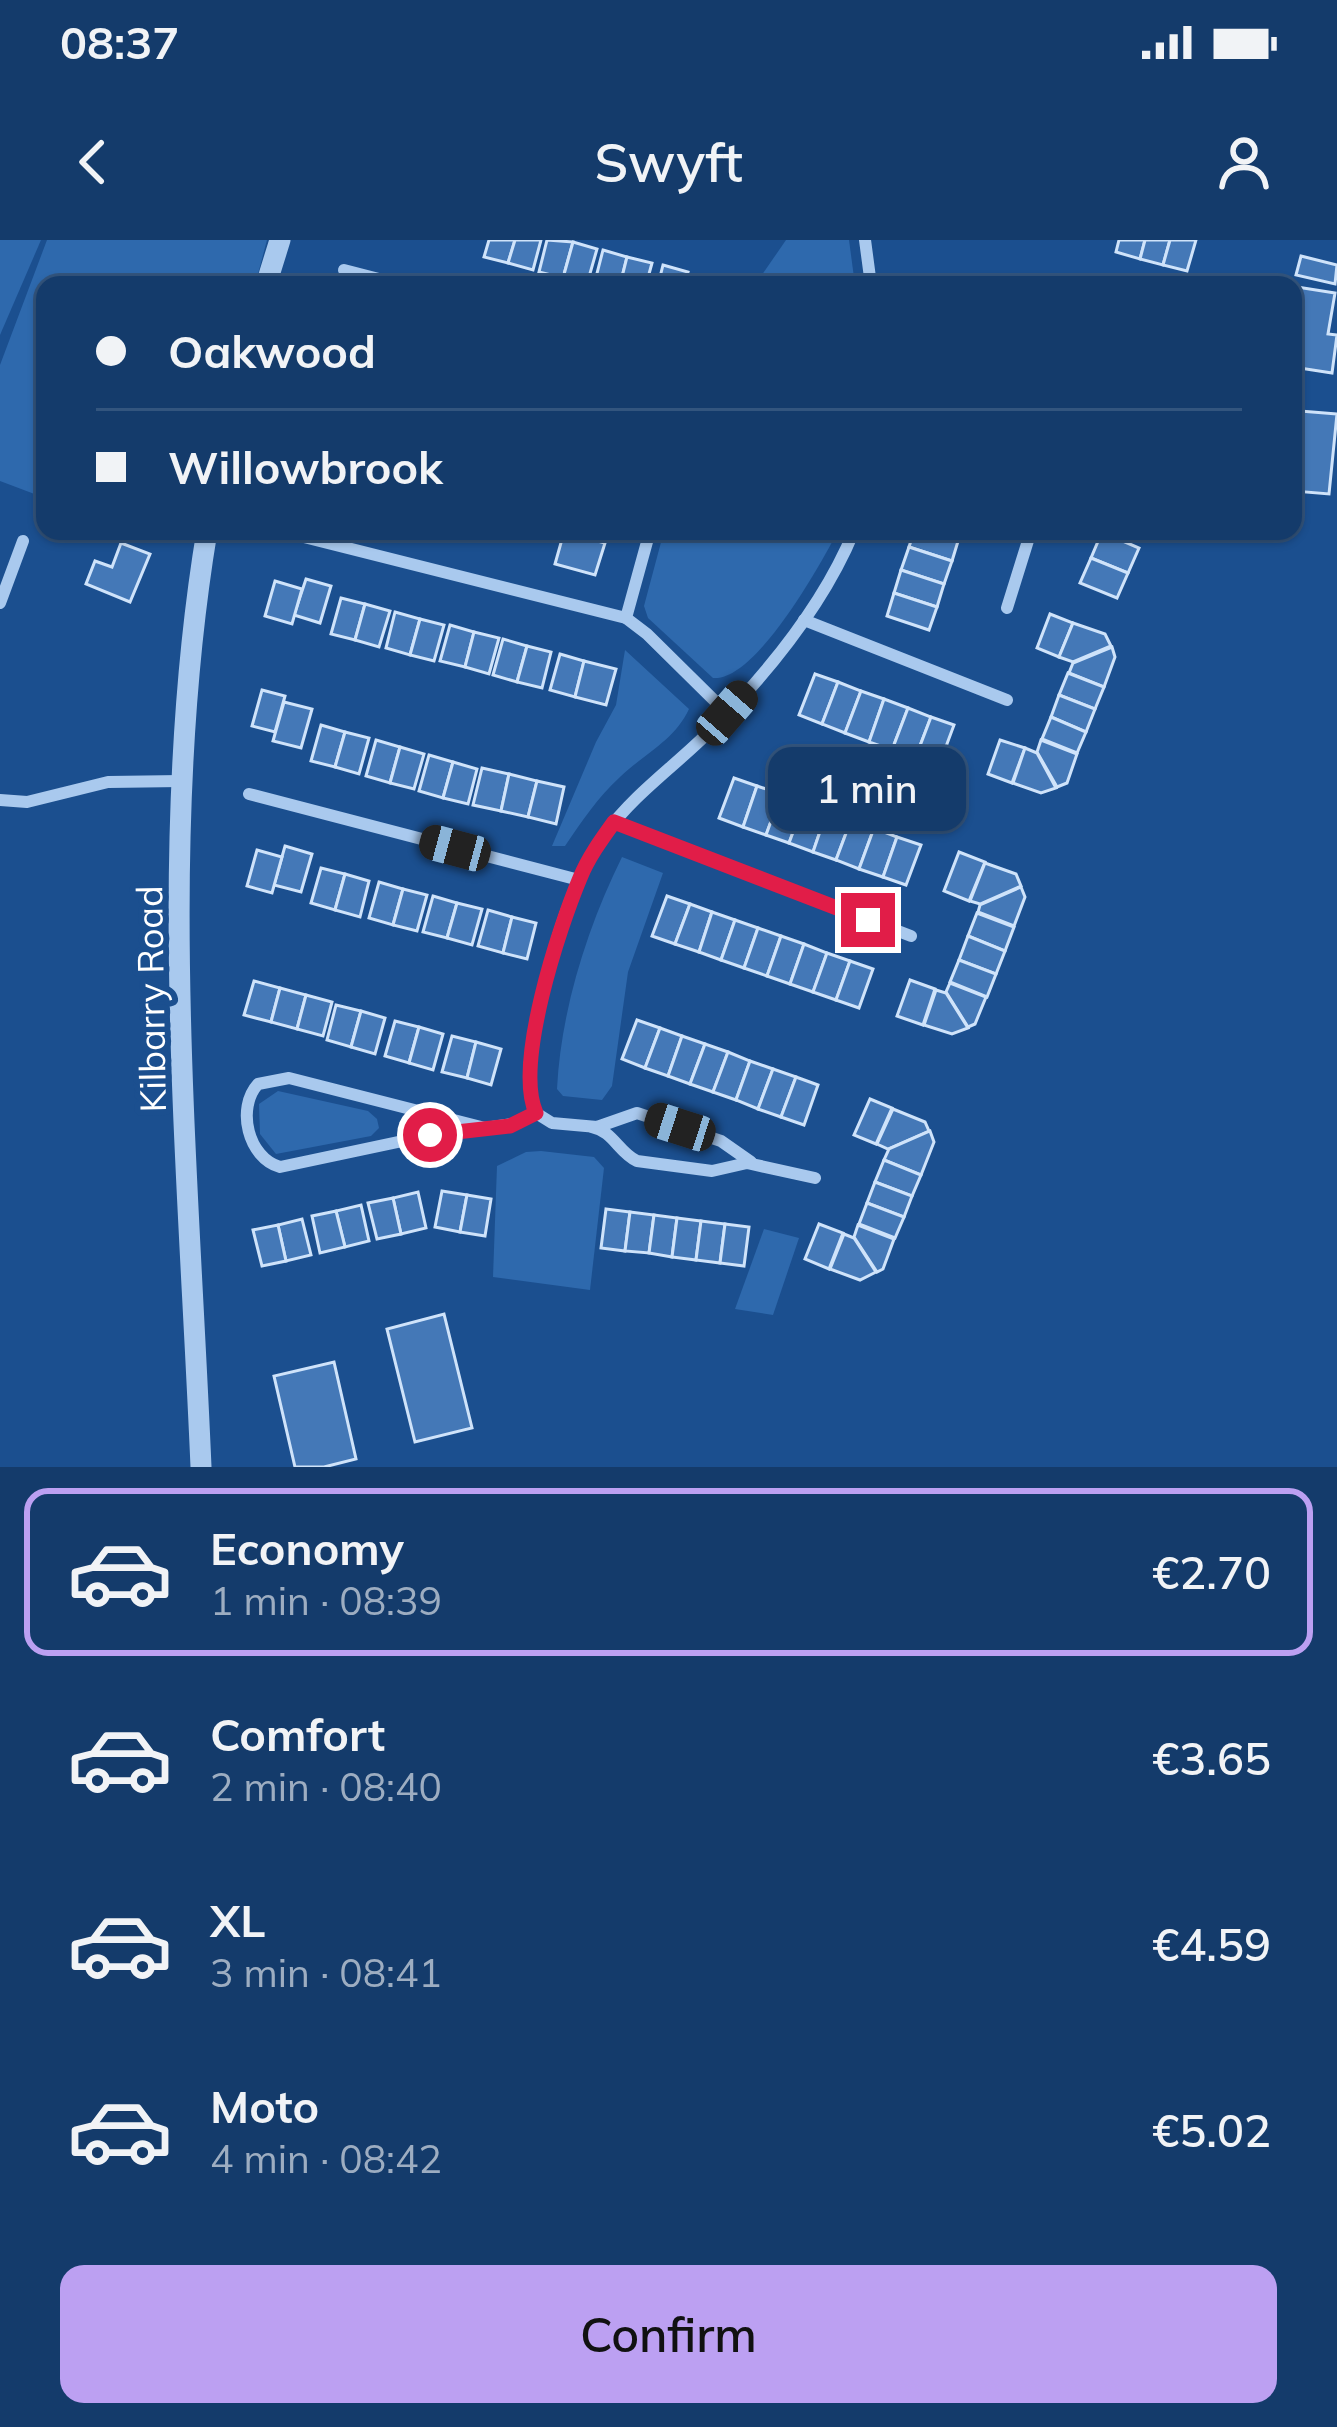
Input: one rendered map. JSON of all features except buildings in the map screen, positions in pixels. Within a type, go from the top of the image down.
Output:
[{"type":"street","points":[[269,276],[280,240]]},
{"type":"street","points":[[865,240],[871,276]]},
{"type":"street","points":[[344,270],[367,276]]},
{"type":"street","name":"Kilbarry Road","points":[[201,1467],[181,966],[181,781],[189,658],[206,540]]},
{"type":"street","points":[[316,540],[626,619],[727,713]]},
{"type":"street","points":[[626,619],[648,540]]},
{"type":"street","points":[[815,1178],[756,1164],[722,1141],[637,1113],[609,1125],[552,1123],[536,1113],[530,1076],[537,1021],[579,880],[614,822],[727,713],[804,620],[850,540]]},
{"type":"street","points":[[1007,608],[1028,540]]},
{"type":"street","points":[[0,603],[23,542]]},
{"type":"street","points":[[804,620],[1007,700]]},
{"type":"street","points":[[0,800],[27,802],[108,782],[181,781]]},
{"type":"street","points":[[249,794],[579,880]]},
{"type":"street","points":[[614,822],[911,936]]},
{"type":"street","points":[[496,1128],[289,1078],[257,1084],[248,1101],[254,1148],[268,1163],[280,1167],[417,1137],[496,1128],[518,1124],[536,1113]]},
{"type":"street","points":[[592,1126],[606,1132],[637,1162],[712,1171],[756,1164]]},
{"type":"shaded area","points":[[0,240],[41,240],[0,335]]},
{"type":"shaded area","points":[[47,240],[267,240],[257,276],[36,276],[36,495],[0,481],[0,365]]},
{"type":"shaded area","points":[[786,240],[849,240],[854,276],[761,276]]},
{"type":"shaded area","points":[[662,540],[833,540],[784,620],[748,662],[730,674],[713,678],[648,618],[644,606]]},
{"type":"shaded area","points":[[625,650],[689,709],[667,738],[605,793],[565,846],[552,846],[616,705]]},
{"type":"shaded area","points":[[622,857],[663,873],[628,972],[612,1086],[602,1100],[563,1096],[557,1089],[570,1000],[587,941]]},
{"type":"shaded area","points":[[278,1091],[368,1111],[379,1128],[371,1136],[276,1154],[260,1134],[259,1104]]},
{"type":"shaded area","points":[[526,1152],[594,1157],[604,1168],[590,1290],[493,1277],[497,1166]]},
{"type":"shaded area","points":[[764,1229],[799,1238],[773,1315],[735,1309]]},
{"type":"route","points":[[430,1135],[510,1126],[536,1113],[530,1076],[542,997],[579,880],[614,822],[868,920]]}]
